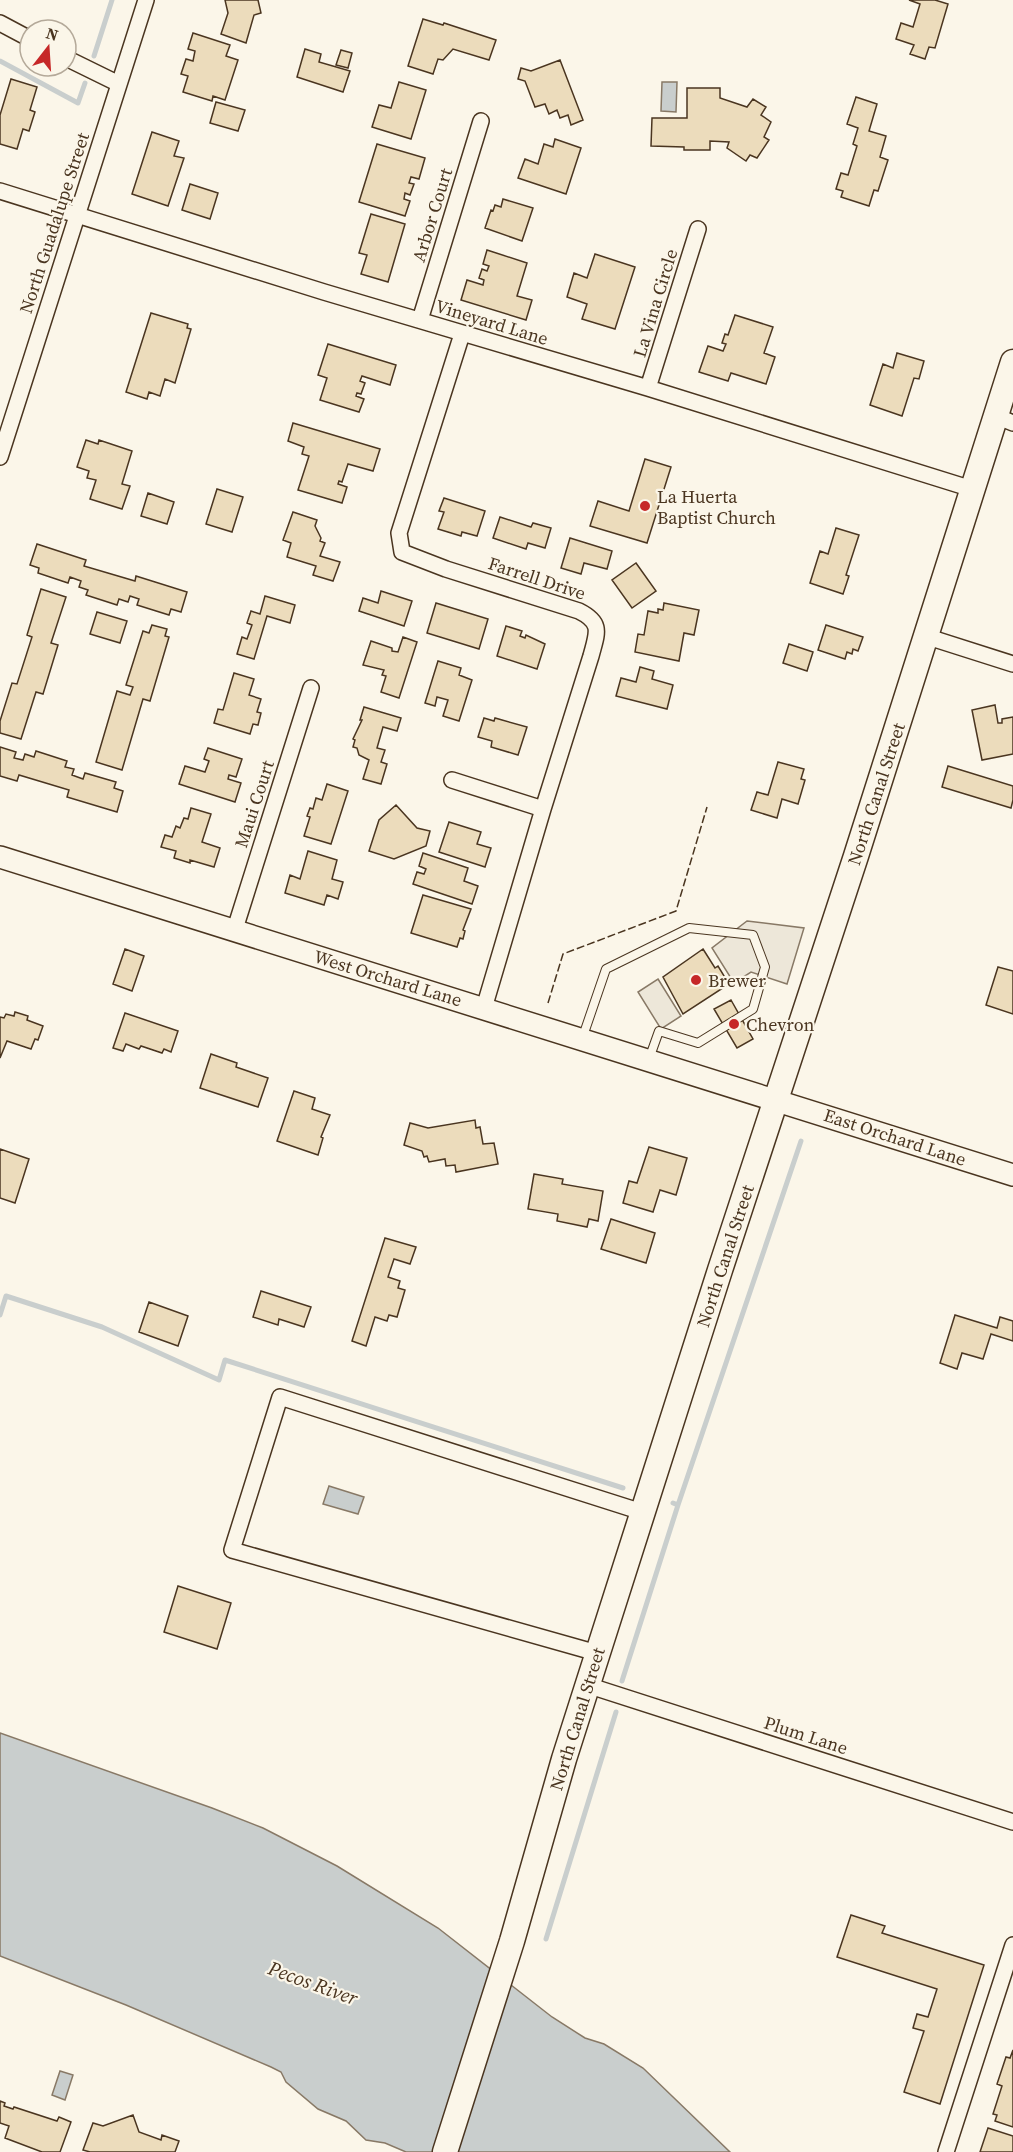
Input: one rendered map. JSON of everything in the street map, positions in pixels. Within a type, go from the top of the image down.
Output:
[{"type":"main road","name":"North Canal Street","points":[[445,2152],[512,1941],[597,1653],[972,489],[1004,420],[1013,362]]},
{"type":"street","name":"North Guadalupe Street","points":[[0,457],[146,0]]},
{"type":"street","points":[[0,23],[18,33]]},
{"type":"street","points":[[78,64],[119,84]]},
{"type":"street","name":"Arbor Court","points":[[420,320],[481,121]]},
{"type":"street","name":"Vineyard Lane","points":[[0,191],[972,489]]},
{"type":"street","name":"La Vina Circle","points":[[648,388],[698,229]]},
{"type":"street","name":"Farrell Drive","points":[[462,334],[399,533],[402,552],[579,611],[595,621],[597,635],[484,1008]]},
{"type":"street","points":[[925,636],[1013,664]]},
{"type":"street","name":"Maui Court","points":[[234,932],[311,688]]},
{"type":"street","points":[[452,780],[543,809]]},
{"type":"street","name":"West Orchard Lane","points":[[0,857],[777,1100]]},
{"type":"street","name":"East Orchard Lane","points":[[777,1100],[1013,1175]]},
{"type":"street","points":[[597,1653],[232,1550],[280,1397],[642,1512]]},
{"type":"street","name":"Plum Lane","points":[[588,1685],[1013,1822]]},
{"type":"street","points":[[946,2152],[1013,1945]]},
{"type":"lane","points":[[582,1039],[606,969],[688,928],[753,935],[765,967],[753,1009],[698,1043],[659,1031],[648,1060]]},
{"type":"shaded area","points":[[747,921],[804,928],[787,984],[751,972],[734,983],[712,948]]},
{"type":"shaded area","points":[[658,979],[681,1016],[661,1029],[638,992]]},
{"type":"water","points":[[662,82],[677,82],[676,112],[661,111]]},
{"type":"water","points":[[329,1486],[364,1497],[358,1514],[323,1504]]},
{"type":"water","name":"Pecos River","points":[[0,1733],[263,1828],[337,1866],[438,1928],[552,2017],[585,2038],[604,2044],[643,2068],[730,2152],[406,2152],[385,2143],[366,2140],[346,2121],[318,2109],[286,2082],[281,2072],[271,2067],[126,2005],[0,1956]]},
{"type":"water","points":[[60,2071],[73,2075],[65,2100],[52,2095]]},
{"type":"building","points":[[225,0],[258,0],[261,13],[254,15],[246,43],[221,34],[228,13]]},
{"type":"building","points":[[909,0],[935,0],[948,4],[935,48],[929,47],[925,59],[910,54],[914,45],[896,39],[901,23],[913,27],[920,4]]},
{"type":"building","points":[[423,19],[443,25],[444,23],[496,40],[489,60],[453,49],[443,60],[438,59],[433,74],[408,66]]},
{"type":"building","points":[[193,33],[230,45],[226,56],[238,60],[225,100],[213,96],[212,101],[183,92],[188,76],[181,74],[186,59],[193,61],[195,51],[188,49]]},
{"type":"building","points":[[305,49],[321,54],[319,62],[350,71],[343,92],[297,77]]},
{"type":"building","points":[[341,50],[352,53],[348,68],[336,65]]},
{"type":"building","points":[[560,60],[583,120],[571,125],[568,115],[560,118],[557,110],[549,114],[545,104],[535,107],[525,81],[518,79],[521,68],[531,71]]},
{"type":"building","points":[[11,79],[37,87],[30,110],[35,112],[29,131],[23,129],[17,149],[0,144],[0,115]]},
{"type":"building","points":[[399,82],[426,90],[411,139],[372,127],[379,105],[391,108]]},
{"type":"building","points":[[687,88],[720,88],[720,98],[747,107],[753,99],[766,107],[761,115],[771,122],[764,137],[769,140],[757,158],[750,155],[746,161],[727,148],[729,142],[710,141],[710,150],[651,146],[652,118],[687,118]]},
{"type":"building","points":[[856,97],[877,104],[869,131],[886,136],[880,157],[888,160],[878,191],[874,190],[869,206],[841,197],[843,191],[836,189],[841,173],[848,175],[857,146],[853,144],[858,128],[847,124]]},
{"type":"building","points":[[216,102],[245,110],[238,131],[210,123]]},
{"type":"building","points":[[152,132],[179,141],[174,156],[184,158],[168,206],[132,194]]},
{"type":"building","points":[[555,139],[581,148],[566,194],[518,178],[525,159],[538,164],[544,144],[553,147]]},
{"type":"building","points":[[377,144],[425,158],[419,179],[411,177],[409,183],[414,184],[410,195],[405,193],[404,199],[410,201],[405,216],[359,202]]},
{"type":"building","points":[[190,184],[218,193],[210,219],[182,210]]},
{"type":"building","points":[[503,199],[533,208],[522,241],[485,228],[491,210],[493,211],[495,205],[501,207]]},
{"type":"building","points":[[371,214],[405,224],[388,282],[361,274],[367,255],[359,253]]},
{"type":"building","points":[[487,250],[527,263],[517,296],[532,300],[526,320],[461,300],[467,280],[483,285],[484,280],[479,278],[482,269],[487,271],[489,266],[483,264]]},
{"type":"building","points":[[595,254],[635,267],[615,329],[582,319],[587,304],[567,297],[574,273],[587,278]]},
{"type":"building","points":[[151,313],[188,324],[187,328],[191,329],[175,383],[165,379],[160,396],[149,392],[147,399],[126,392]]},
{"type":"building","points":[[735,315],[773,327],[764,353],[775,357],[766,384],[731,373],[728,381],[699,372],[708,346],[723,351],[726,344],[722,343],[725,334],[728,335]]},
{"type":"building","points":[[328,344],[396,365],[390,385],[362,376],[360,381],[365,383],[361,394],[357,393],[356,396],[364,399],[359,412],[320,400],[327,378],[318,375]]},
{"type":"building","points":[[897,353],[924,361],[919,379],[914,378],[902,416],[870,405],[883,364],[893,368]]},
{"type":"building","points":[[293,423],[380,449],[373,471],[348,464],[342,482],[339,481],[338,484],[347,487],[342,503],[298,490],[309,456],[302,454],[304,447],[288,441]]},
{"type":"building","points":[[86,440],[98,444],[99,440],[132,451],[122,484],[130,486],[122,509],[90,499],[96,480],[87,478],[89,471],[77,467]]},
{"type":"building","name":"La Huerta Baptist Church","points":[[645,459],[671,467],[647,543],[590,526],[598,501],[629,511]]},
{"type":"building","points":[[217,489],[243,497],[232,532],[206,524]]},
{"type":"building","points":[[148,493],[174,502],[167,524],[141,516]]},
{"type":"building","points":[[444,498],[485,511],[477,536],[462,532],[461,536],[438,529],[444,512],[439,511]]},
{"type":"building","points":[[293,512],[317,520],[315,526],[321,538],[320,541],[325,543],[320,556],[340,562],[333,581],[313,575],[316,566],[287,557],[291,543],[283,540]]},
{"type":"building","points":[[500,517],[531,527],[533,523],[551,528],[545,548],[528,543],[526,549],[493,538]]},
{"type":"building","points":[[836,528],[859,535],[846,575],[849,576],[843,594],[810,583],[820,551],[828,554]]},
{"type":"building","points":[[570,538],[612,551],[607,569],[584,563],[581,574],[561,568]]},
{"type":"building","points":[[37,544],[86,560],[84,566],[135,581],[136,576],[187,592],[181,612],[171,609],[169,615],[137,605],[139,599],[130,596],[128,602],[119,599],[117,605],[86,595],[88,590],[79,587],[81,581],[70,577],[68,583],[38,573],[39,568],[30,565]]},
{"type":"building","points":[[636,563],[656,591],[632,608],[612,580]]},
{"type":"building","points":[[41,589],[66,597],[51,643],[58,645],[43,694],[36,692],[21,739],[0,733],[0,721],[12,683],[17,684],[32,637],[27,635]]},
{"type":"building","points":[[381,591],[412,601],[404,626],[359,611],[363,598],[378,603]]},
{"type":"building","points":[[265,596],[295,605],[290,623],[267,616],[254,659],[237,654],[242,637],[247,639],[252,625],[247,623],[251,611],[260,614]]},
{"type":"building","points":[[436,603],[488,619],[479,649],[427,633]]},
{"type":"building","points":[[664,603],[699,610],[694,635],[684,633],[679,661],[635,652],[638,634],[644,635],[648,611],[658,613],[658,609],[663,610]]},
{"type":"building","points":[[97,612],[127,621],[120,643],[90,634]]},
{"type":"building","points":[[152,625],[167,629],[165,636],[169,637],[150,701],[143,699],[122,770],[96,762],[117,691],[130,695],[133,687],[126,685],[143,631],[149,633]]},
{"type":"building","points":[[826,625],[863,637],[858,651],[853,649],[852,654],[847,652],[845,659],[818,650]]},
{"type":"building","points":[[506,626],[522,631],[520,636],[525,638],[526,635],[545,644],[537,669],[497,656]]},
{"type":"building","points":[[403,637],[417,642],[399,698],[381,692],[386,676],[382,675],[384,670],[363,665],[371,641],[398,652]]},
{"type":"building","points":[[789,644],[813,652],[807,671],[783,663]]},
{"type":"building","points":[[438,661],[461,668],[459,675],[472,680],[459,721],[443,716],[448,700],[437,697],[435,706],[425,703]]},
{"type":"building","points":[[640,667],[654,671],[652,679],[673,685],[667,709],[616,696],[621,678],[636,682]]},
{"type":"building","points":[[234,673],[254,679],[249,695],[261,699],[257,712],[261,713],[258,725],[253,724],[250,734],[214,723],[218,709],[223,710]]},
{"type":"building","points":[[995,705],[998,723],[1002,723],[1002,719],[1013,717],[1013,754],[982,760],[972,710]]},
{"type":"building","points":[[364,707],[401,718],[397,731],[383,727],[377,748],[385,750],[381,762],[387,764],[381,784],[363,779],[369,760],[359,755],[357,748],[353,747],[355,740],[353,739],[362,720],[360,720]]},
{"type":"building","points":[[484,718],[494,721],[495,718],[527,727],[518,755],[491,747],[492,741],[478,737]]},
{"type":"building","points":[[0,747],[16,752],[14,758],[23,760],[25,754],[34,757],[36,751],[67,761],[65,767],[74,769],[72,775],[83,779],[85,773],[116,782],[114,788],[123,791],[117,812],[67,797],[69,790],[19,775],[17,781],[0,776]]},
{"type":"building","points":[[208,748],[242,759],[236,777],[229,775],[228,779],[241,783],[235,802],[179,784],[185,766],[205,772],[209,761],[204,759]]},
{"type":"building","points":[[778,762],[804,769],[801,779],[805,780],[798,804],[782,799],[777,818],[751,810],[757,792],[768,795]]},
{"type":"building","points":[[948,766],[1013,786],[1011,808],[942,787]]},
{"type":"building","points":[[327,784],[348,791],[331,844],[304,836],[310,817],[307,816],[310,808],[313,809],[316,798],[322,800]]},
{"type":"building","points":[[396,805],[417,828],[430,831],[426,846],[394,859],[369,851],[379,820]]},
{"type":"building","points":[[191,808],[211,814],[202,842],[220,848],[214,867],[174,858],[176,851],[161,847],[165,835],[172,837],[176,826],[180,828],[184,818],[188,819]]},
{"type":"building","points":[[449,822],[481,832],[477,844],[491,848],[485,867],[439,852]]},
{"type":"building","points":[[308,851],[337,860],[332,879],[343,882],[338,899],[327,895],[324,905],[285,893],[290,875],[300,879]]},
{"type":"building","points":[[423,853],[468,868],[464,881],[478,886],[472,904],[413,884],[417,872],[424,874],[426,869],[419,866]]},
{"type":"building","points":[[423,895],[471,909],[463,930],[465,931],[463,939],[460,938],[457,947],[411,933]]},
{"type":"building","points":[[125,949],[144,956],[132,991],[113,984]]},
{"type":"building","name":"Brewer","points":[[703,949],[715,968],[718,966],[729,984],[683,1014],[663,977]]},
{"type":"building","points":[[998,967],[1013,971],[1013,1014],[986,1005]]},
{"type":"building","name":"Chevron","points":[[731,1000],[753,1039],[737,1048],[714,1009]]},
{"type":"building","points":[[15,1012],[28,1016],[27,1020],[43,1026],[38,1040],[35,1039],[31,1049],[7,1041],[0,1058],[0,1017],[4,1018],[6,1014],[14,1016]]},
{"type":"building","points":[[125,1013],[178,1031],[171,1052],[164,1049],[162,1053],[141,1046],[139,1049],[126,1044],[123,1051],[113,1048]]},
{"type":"building","points":[[211,1054],[237,1063],[236,1067],[268,1078],[258,1107],[200,1088]]},
{"type":"building","points":[[294,1091],[315,1098],[312,1109],[330,1115],[321,1137],[323,1138],[318,1155],[277,1141]]},
{"type":"building","points":[[475,1120],[476,1128],[480,1127],[483,1144],[494,1143],[498,1164],[456,1172],[455,1165],[446,1166],[445,1159],[429,1162],[422,1151],[404,1145],[410,1123],[428,1128]]},
{"type":"building","points":[[649,1147],[687,1158],[676,1195],[660,1190],[653,1212],[623,1203],[629,1181],[637,1183]]},
{"type":"building","points":[[0,1149],[29,1159],[15,1203],[0,1198]]},
{"type":"building","points":[[534,1174],[563,1179],[562,1184],[603,1191],[598,1221],[589,1219],[587,1227],[557,1221],[558,1214],[528,1209]]},
{"type":"building","points":[[611,1219],[655,1233],[646,1263],[601,1249]]},
{"type":"building","points":[[385,1238],[416,1247],[410,1264],[394,1259],[388,1277],[400,1281],[398,1288],[405,1290],[397,1317],[389,1315],[387,1321],[375,1317],[366,1346],[352,1341]]},
{"type":"building","points":[[261,1291],[311,1307],[304,1327],[279,1319],[278,1325],[253,1317]]},
{"type":"building","points":[[149,1302],[188,1316],[178,1346],[139,1332]]},
{"type":"building","points":[[955,1315],[997,1328],[1000,1317],[1013,1321],[1013,1341],[991,1334],[983,1359],[962,1353],[957,1369],[940,1363]]},
{"type":"building","points":[[178,1586],[231,1603],[217,1649],[164,1632]]},
{"type":"building","points":[[851,1915],[885,1926],[882,1933],[984,1965],[940,2104],[904,2092],[924,2031],[913,2028],[917,2014],[928,2017],[937,1989],[837,1957]]},
{"type":"building","points":[[1013,2050],[1013,2127],[995,2121],[997,2115],[993,2114],[1002,2086],[997,2084],[1006,2057],[1010,2058]]},
{"type":"building","points":[[0,2101],[5,2103],[4,2106],[13,2109],[14,2107],[57,2121],[59,2117],[71,2122],[60,2152],[42,2152],[5,2138],[9,2126],[0,2123]]},
{"type":"building","points":[[133,2115],[139,2132],[161,2140],[162,2135],[179,2141],[175,2152],[90,2152],[83,2150],[93,2123],[103,2126]]},
{"type":"building","points":[[988,2128],[1013,2136],[1013,2152],[980,2152]]},
{"type":"waterway","points":[[94,56],[112,0]]},
{"type":"waterway","points":[[0,61],[78,103],[85,83]]},
{"type":"waterway","points":[[678,1505],[801,1141]]},
{"type":"waterway","points":[[0,1315],[6,1296],[102,1327],[219,1380],[225,1360],[623,1488]]},
{"type":"waterway","points":[[622,1681],[678,1505],[673,1503]]},
{"type":"waterway","points":[[546,1939],[616,1712]]},
{"type":"fence","points":[[548,1003],[563,954],[676,911],[707,807]]},
{"type":"place","name":"La Huerta Baptist Church","points":[[645,506]]},
{"type":"place","name":"Brewer","points":[[696,980]]},
{"type":"place","name":"Chevron","points":[[734,1024]]}]
